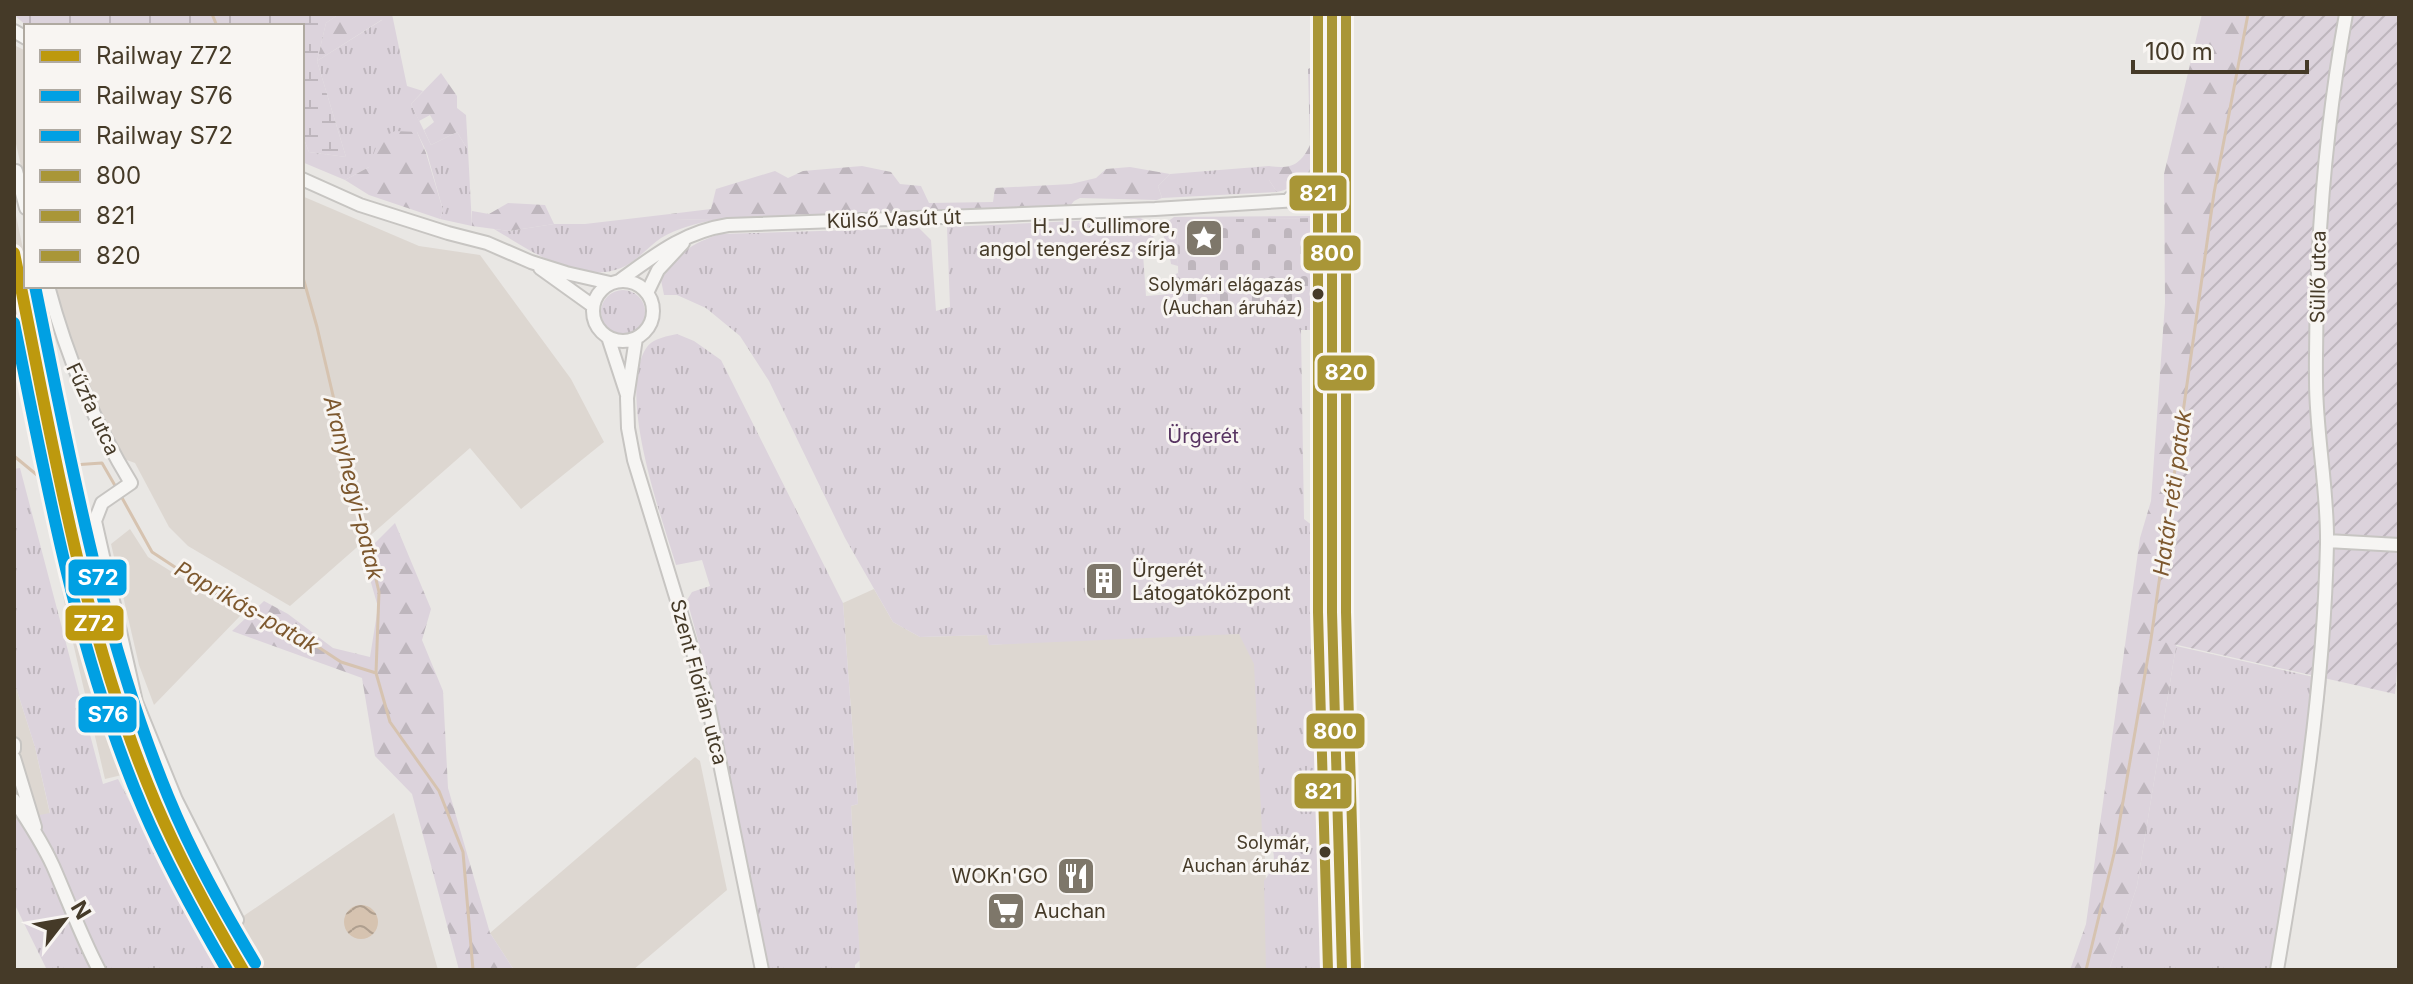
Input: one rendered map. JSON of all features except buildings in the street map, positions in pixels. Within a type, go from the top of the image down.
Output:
[{"type":"main road","points":[[1332,14],[1334,726],[1342,970]]},
{"type":"street","name":"Süllő utca","points":[[2277,970],[2300,837],[2320,679],[2327,541],[2316,384],[2319,220],[2336,65],[2346,14]]},
{"type":"street","points":[[1287,200],[1301,192],[1319,173],[1332,120]]},
{"type":"street","points":[[16,171],[24,201]]},
{"type":"street","points":[[304,180],[360,205],[487,243],[531,262],[615,282],[638,284],[647,293],[652,305],[652,317],[646,330],[636,338],[624,341],[608,337],[596,326],[593,306],[597,295],[615,282]]},
{"type":"street","name":"Külső Vasút út","points":[[615,282],[694,232],[728,225],[1155,209],[1332,198]]},
{"type":"street","points":[[647,293],[668,257],[694,232]]},
{"type":"street","points":[[531,262],[593,306]]},
{"type":"street","name":"Fűzfa utca","points":[[49,288],[70,361],[126,486],[107,498],[98,509],[95,521],[136,702],[176,800],[237,920]]},
{"type":"street","name":"Szent Flórián utca","points":[[608,337],[627,398]]},
{"type":"street","name":"Szent Flórián utca","points":[[636,338],[627,398],[634,460],[706,695],[762,970]]},
{"type":"street","points":[[2327,541],[2399,545]]},
{"type":"street","points":[[14,758],[38,838]]},
{"type":"street","points":[[14,800],[38,838],[99,970]]},
{"type":"shaded area","points":[[14,45],[24,50],[24,179],[14,135]]},
{"type":"shaded area","points":[[304,197],[419,246],[480,255],[571,379],[604,442],[521,509],[470,448],[290,606],[188,546],[169,527],[135,463],[124,459],[111,441],[87,389],[54,288],[304,288]]},
{"type":"shaded area","points":[[14,206],[24,254],[24,288],[31,288],[104,632],[120,692],[149,781],[187,859],[253,970],[226,970],[161,862],[122,775],[105,779],[70,630],[28,423],[25,373],[14,320]]},
{"type":"shaded area","points":[[130,529],[148,557],[241,615],[154,705],[139,665],[111,544]]},
{"type":"shaded area","points":[[874,589],[893,622],[920,637],[987,635],[990,645],[1238,628],[1256,661],[1270,970],[860,970],[851,806],[858,804],[843,603]]},
{"type":"shaded area","points":[[14,681],[35,747],[50,814],[14,820]]},
{"type":"shaded area","points":[[695,757],[700,761],[727,890],[633,970],[514,970],[490,933]]},
{"type":"shaded area","points":[[394,813],[438,970],[259,970],[229,926]]},
{"type":"green space","points":[[339,14],[383,14],[383,19],[317,61],[326,23]]},
{"type":"green space","points":[[339,14],[326,23],[317,61],[346,157],[309,152],[304,139],[304,24],[25,24],[14,15]]},
{"type":"green space","points":[[383,14],[392,14],[407,86],[423,91],[411,104],[431,145],[457,132],[468,150],[472,226],[440,219],[443,210],[427,153],[417,132],[369,167],[345,180],[304,163],[304,139],[309,152],[346,157],[317,61],[382,20]]},
{"type":"green space","points":[[2202,14],[2285,14],[2184,551],[2176,646],[2137,886],[2109,970],[2070,970],[2086,924],[2140,538],[2151,501],[2165,303],[2164,174]]},
{"type":"green space","points":[[2248,14],[2399,14],[2399,646],[2395,694],[2151,639],[2214,193]]},
{"type":"green space","points":[[1308,69],[1320,69],[1323,125],[1317,159],[1309,173],[1296,185],[1277,192],[1269,180],[1269,166],[1283,167],[1298,162],[1310,145]]},
{"type":"green space","points":[[441,73],[457,96],[457,108],[466,115],[468,150],[457,132],[431,145],[424,130],[434,122],[430,115],[419,121],[411,104]]},
{"type":"green space","points":[[395,131],[417,132],[443,210],[440,219],[369,195],[345,180],[369,167],[379,139]]},
{"type":"green space","points":[[862,166],[891,172],[900,184],[921,186],[929,203],[993,202],[995,188],[1071,184],[1096,178],[1106,169],[1130,167],[1170,174],[1158,186],[1162,198],[1157,200],[1080,198],[1070,206],[714,220],[673,219],[670,214],[711,209],[716,189],[775,171],[788,178],[803,171]]},
{"type":"green space","points":[[1269,166],[1269,180],[1277,192],[1162,198],[1158,186],[1170,174]]},
{"type":"green space","points":[[508,203],[545,205],[554,224],[509,231],[472,226],[472,211],[489,214]]},
{"type":"green space","points":[[670,214],[674,219],[714,220],[667,235],[621,268],[605,272],[571,269],[555,263],[494,229],[509,231]]},
{"type":"green space","name":"Ürgerét","points":[[1317,216],[1322,227],[1316,262],[1318,309],[1311,318],[1310,330],[1301,330],[1304,519],[1318,530],[1329,970],[1266,970],[1264,881],[1272,868],[1274,856],[1262,832],[1254,664],[1239,634],[989,645],[987,635],[920,637],[893,622],[845,538],[769,381],[740,336],[706,308],[677,295],[664,295],[661,280],[686,251],[720,234],[919,228],[931,240],[936,311],[950,307],[947,227],[1140,218],[1149,223],[1153,237],[1154,253],[1143,254],[1146,296],[1171,294],[1171,276],[1178,273],[1179,310],[1316,308],[1314,218],[1177,221],[1178,266],[1171,264],[1169,252],[1165,252],[1163,225],[1174,217]]},
{"type":"green space","points":[[1315,218],[1317,308],[1179,310],[1177,220]]},
{"type":"green space","points":[[623,290],[639,296],[645,312],[639,328],[623,334],[607,328],[601,312],[607,296]]},
{"type":"green space","points":[[677,334],[694,341],[721,360],[843,603],[858,804],[851,806],[860,960],[855,970],[769,970],[712,691],[687,600],[692,592],[710,586],[702,560],[676,565],[652,488],[639,426],[636,397],[638,371],[645,350],[655,340]]},
{"type":"green space","points":[[20,468],[103,784],[118,779],[191,920],[223,970],[47,970],[14,903],[14,820],[50,813],[35,747],[14,681],[14,469]]},
{"type":"green space","points":[[395,523],[431,609],[422,640],[443,691],[448,788],[490,933],[514,970],[459,970],[412,794],[375,756],[362,678],[232,631],[264,601],[288,614],[333,648],[370,657],[378,607],[363,555]]},
{"type":"green space","points":[[2176,646],[2327,680],[2317,761],[2277,970],[2109,970],[2137,886]]},
{"type":"water","points":[[361,905],[373,910],[378,922],[373,934],[361,939],[349,934],[344,922],[349,910]]},
{"type":"waterway","name":"Aranyhegyi-patak","points":[[212,14],[216,24]]},
{"type":"waterway","name":"Határ-réti patak","points":[[2086,970],[2114,854],[2151,639],[2214,193],[2248,14]]},
{"type":"waterway","name":"Aranyhegyi-patak","points":[[304,281],[379,592],[376,673],[390,722],[439,791],[463,852],[473,970]]},
{"type":"waterway","name":"Paprikás-patak","points":[[14,456],[37,475]]},
{"type":"waterway","name":"Paprikás-patak","points":[[73,465],[102,463],[117,489]]},
{"type":"waterway","name":"Paprikás-patak","points":[[121,496],[152,552],[225,600],[280,622],[341,662],[376,673]]},
{"type":"rail line","name":"Z72","points":[[14,253],[71,532],[108,670],[156,804],[197,888],[243,970]]},
{"type":"rail line","name":"S72","points":[[35,288],[90,544],[144,734],[177,818],[208,881],[255,963]]},
{"type":"rail line","name":"S76","points":[[14,323],[66,569],[100,691],[152,830],[227,970]]},
{"type":"transit line","name":"821","points":[[1318,14],[1318,612],[1328,970]]},
{"type":"transit line","name":"800","points":[[1332,14],[1332,612],[1342,970]]},
{"type":"transit line","name":"820","points":[[1346,14],[1346,612],[1356,969]]},
{"type":"place","name":"H. J. Cullimore, angol tengerész sírja","points":[[1204,238]]},
{"type":"place","name":"Solymári elágazás (Auchan áruház)","points":[[1318,294]]},
{"type":"place","name":"Ürgerét Látogatóközpont","points":[[1104,581]]},
{"type":"place","name":"Solymár, Auchan áruház","points":[[1325,852]]},
{"type":"place","name":"WOKn'GO","points":[[1076,876]]},
{"type":"place","name":"Auchan","points":[[1006,911]]}]
